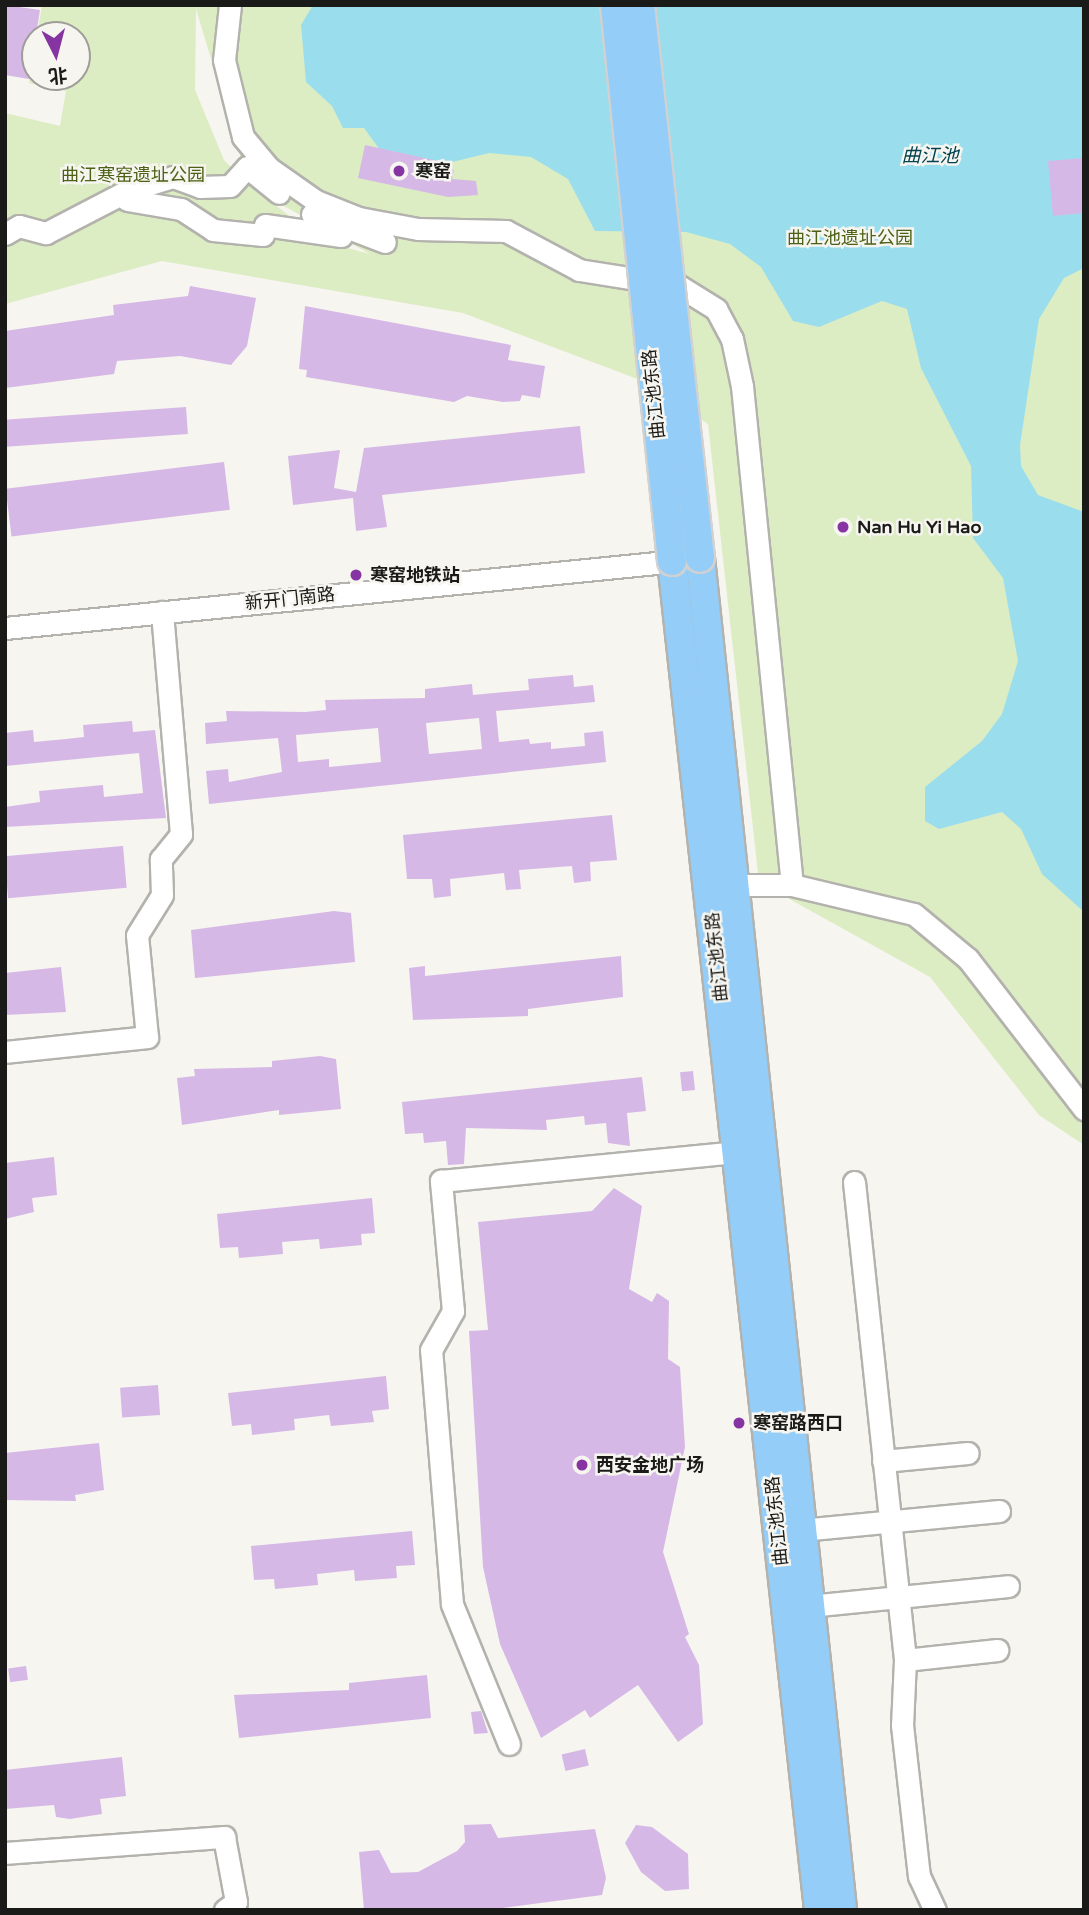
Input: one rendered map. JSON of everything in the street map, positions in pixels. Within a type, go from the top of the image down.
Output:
[{"type":"main road","name":"曲江池东路","points":[[615,5],[686,560],[722,885],[801,1530],[842,1910]]},
{"type":"main road","name":"曲江池东路","points":[[640,5],[686,560]]},
{"type":"main road","name":"曲江池东路","points":[[722,885],[738,1152],[819,1910]]},
{"type":"street","points":[[230,5],[224,60],[243,137],[269,168],[316,201],[359,218],[418,229],[506,231],[579,270],[679,286],[716,309],[732,339],[742,386],[792,885]]},
{"type":"street","points":[[5,234],[19,226],[46,233],[127,191],[173,177],[200,187],[230,186],[247,167],[316,217],[385,242],[265,225],[262,235],[213,230],[181,209],[144,200],[125,201],[48,244],[20,237],[5,246]]},
{"type":"street","name":"新开门南路","points":[[5,628],[686,560]]},
{"type":"street","points":[[5,1052],[146,1037],[137,935],[162,895],[161,859],[181,834],[162,612]]},
{"type":"street","points":[[722,885],[792,885],[885,903],[943,935],[1014,1014],[1084,1109]]},
{"type":"street","points":[[509,1744],[452,1604],[431,1350],[453,1311],[442,1181],[738,1152]]},
{"type":"street","points":[[854,1182],[905,1660],[902,1725],[919,1876],[935,1910]]},
{"type":"street","points":[[883,1461],[968,1453]]},
{"type":"street","points":[[801,1530],[999,1511]]},
{"type":"street","points":[[809,1606],[1008,1586]]},
{"type":"street","points":[[905,1660],[997,1650]]},
{"type":"street","points":[[5,1853],[224,1837],[236,1902],[225,1910]]},
{"type":"green space","name":"曲江池遗址公园","points":[[42,5],[1084,5],[1084,1145],[1039,1115],[930,977],[759,882],[708,424],[640,380],[463,313],[162,261],[5,304],[5,113],[60,126],[66,91],[91,91],[91,21],[39,21]],"holes":[[[196,9],[249,185],[224,160],[195,90]],[[257,191],[370,254],[322,241]]]},
{"type":"water","name":"曲江池","points":[[313,5],[1084,5],[1084,268],[1064,278],[1039,319],[1020,445],[1021,466],[1038,495],[1084,512],[1084,912],[1042,874],[1021,829],[1002,812],[939,829],[925,821],[925,787],[982,741],[1002,714],[1018,661],[1003,578],[973,538],[971,466],[921,368],[907,309],[882,301],[819,327],[793,321],[761,267],[730,244],[686,232],[595,231],[568,179],[531,157],[489,153],[444,164],[429,177],[388,161],[364,128],[343,128],[332,106],[306,82],[301,25]]},
{"type":"building","points":[[5,5],[40,10],[38,21],[21,21],[21,78],[5,75]]},
{"type":"building","points":[[365,145],[438,161],[437,166],[454,170],[452,179],[476,181],[478,195],[448,197],[358,178]]},
{"type":"building","points":[[1084,158],[1084,213],[1053,216],[1048,161]]},
{"type":"building","points":[[190,286],[256,298],[247,346],[231,365],[180,356],[117,361],[114,374],[5,388],[5,331],[114,315],[113,305],[188,296]]},
{"type":"building","points":[[305,306],[511,345],[508,360],[545,366],[540,398],[522,395],[520,401],[503,402],[467,396],[454,402],[306,377],[307,370],[299,369]]},
{"type":"building","points":[[186,407],[188,434],[6,447],[5,420]]},
{"type":"building","points":[[580,426],[585,473],[382,495],[387,527],[356,531],[353,498],[293,505],[288,456],[340,450],[334,488],[356,492],[364,448]]},
{"type":"building","points":[[224,462],[230,510],[11,536],[6,489]]},
{"type":"building","points":[[573,675],[574,687],[593,685],[595,702],[496,711],[499,742],[529,739],[530,744],[551,742],[551,749],[585,746],[584,733],[603,731],[606,762],[209,804],[206,771],[228,769],[229,782],[282,772],[278,738],[206,744],[205,723],[227,721],[226,711],[326,710],[325,700],[425,698],[425,689],[472,684],[473,695],[529,690],[528,679]],"holes":[[[479,718],[482,749],[429,754],[426,723]],[[378,728],[381,762],[329,767],[329,759],[298,762],[296,735]]]},
{"type":"building","points":[[132,721],[133,732],[155,730],[166,818],[5,827],[5,807],[40,802],[39,791],[103,785],[104,797],[143,793],[139,753],[5,766],[5,733],[33,730],[34,742],[66,739],[84,737],[83,725]]},
{"type":"building","points":[[612,815],[617,860],[590,862],[591,881],[574,883],[572,866],[519,870],[521,889],[506,890],[504,873],[450,879],[451,896],[434,898],[432,879],[407,879],[403,835]]},
{"type":"building","points":[[123,846],[127,888],[8,898],[5,856]]},
{"type":"building","points":[[334,911],[351,913],[355,962],[195,978],[191,930]]},
{"type":"building","points":[[621,956],[623,997],[528,1009],[528,1016],[413,1020],[409,968],[425,966],[425,976]]},
{"type":"building","points":[[61,967],[66,1012],[5,1015],[5,973]]},
{"type":"building","points":[[320,1056],[336,1059],[341,1109],[279,1115],[279,1110],[182,1125],[177,1078],[195,1076],[194,1069],[272,1067],[272,1061]]},
{"type":"building","points":[[693,1071],[695,1090],[682,1091],[680,1072]]},
{"type":"building","points":[[642,1077],[646,1111],[627,1113],[630,1146],[608,1143],[606,1123],[585,1125],[584,1116],[546,1120],[547,1130],[466,1128],[464,1164],[448,1165],[446,1141],[424,1143],[423,1133],[405,1134],[402,1102]]},
{"type":"building","points":[[54,1157],[57,1195],[32,1198],[34,1212],[5,1219],[5,1163]]},
{"type":"building","name":"西安金地广场","points":[[614,1188],[642,1206],[629,1289],[652,1302],[657,1293],[669,1301],[668,1359],[680,1367],[685,1447],[663,1552],[689,1634],[685,1637],[699,1665],[703,1724],[678,1742],[638,1685],[590,1718],[585,1710],[541,1738],[500,1644],[483,1567],[469,1331],[488,1330],[478,1222],[592,1211]]},
{"type":"building","points":[[372,1198],[375,1233],[361,1234],[362,1245],[320,1249],[319,1239],[282,1242],[283,1254],[239,1258],[238,1247],[220,1248],[217,1214]]},
{"type":"building","points":[[386,1376],[389,1409],[372,1411],[374,1422],[331,1426],[329,1415],[294,1419],[295,1430],[252,1435],[251,1424],[232,1426],[228,1393]]},
{"type":"building","points":[[158,1385],[160,1415],[122,1418],[120,1388]]},
{"type":"building","points":[[99,1443],[104,1490],[75,1495],[76,1501],[5,1500],[5,1453]]},
{"type":"building","points":[[412,1531],[415,1565],[396,1566],[397,1578],[355,1581],[354,1570],[317,1574],[318,1585],[275,1589],[274,1579],[254,1580],[251,1546]]},
{"type":"building","points":[[26,1666],[28,1680],[10,1682],[8,1669]]},
{"type":"building","points":[[427,1675],[431,1718],[239,1738],[234,1695],[349,1690],[349,1683]]},
{"type":"building","points":[[481,1711],[488,1733],[474,1734],[471,1712]]},
{"type":"building","points":[[585,1749],[589,1766],[565,1771],[562,1754]]},
{"type":"building","points":[[122,1757],[126,1796],[100,1799],[102,1814],[70,1819],[56,1817],[54,1805],[5,1809],[5,1770]]},
{"type":"building","points":[[491,1824],[498,1838],[595,1829],[606,1878],[602,1895],[487,1910],[364,1910],[359,1852],[379,1850],[391,1873],[418,1872],[457,1851],[465,1842],[464,1825]]},
{"type":"building","points":[[636,1825],[652,1827],[688,1854],[689,1889],[665,1891],[641,1872],[625,1843]]},
{"type":"place","name":"寒窑","points":[[399,171]]},
{"type":"place","name":"Nan Hu Yi Hao","points":[[843,527]]},
{"type":"place","name":"寒窑地铁站","points":[[356,575]]},
{"type":"place","name":"寒窑路西口","points":[[739,1423]]},
{"type":"place","name":"西安金地广场","points":[[582,1465]]},
{"type":"park label","name":"曲江寒窑遗址公园","points":[[133,175]]}]
